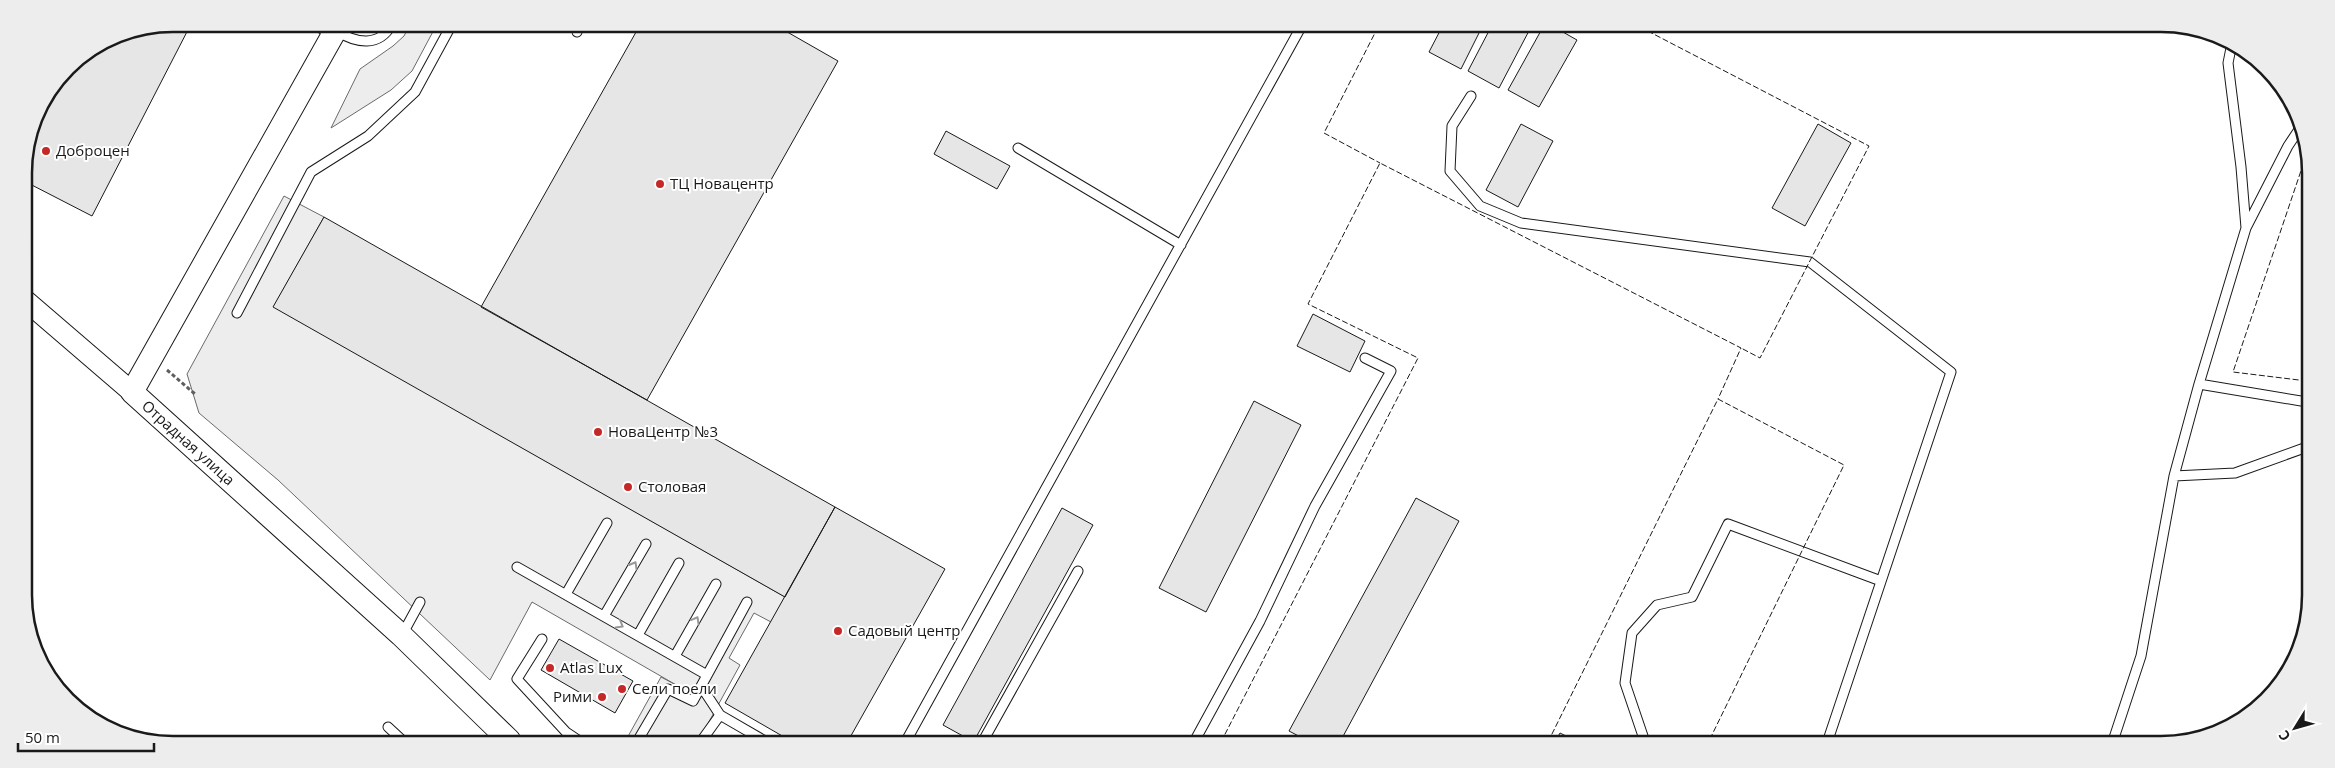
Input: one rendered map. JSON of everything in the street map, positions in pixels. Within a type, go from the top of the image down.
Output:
[{"type":"main road","name":"Отрадная улица","points":[[334,33],[132,392],[402,635],[505,736]]},
{"type":"street","points":[[33,311],[132,392]]},
{"type":"lane","points":[[341,33],[353,41],[372,41],[384,33]]},
{"type":"lane","points":[[237,313],[311,172],[368,136],[416,92],[447,33]]},
{"type":"lane","points":[[909,736],[1298,33]]},
{"type":"lane","points":[[2230,51],[2228,63],[2241,168],[2246,228]]},
{"type":"lane","points":[[1471,96],[1452,126],[1450,171],[1480,206],[1521,223],[1810,262],[1951,372],[1830,735]]},
{"type":"lane","points":[[2115,735],[2141,656],[2174,476],[2199,384],[2246,228],[2296,133]]},
{"type":"lane","points":[[1018,148],[1181,245]]},
{"type":"lane","points":[[1198,735],[1260,621],[1316,506],[1391,372],[1365,358]]},
{"type":"lane","points":[[2199,384],[2302,401]]},
{"type":"lane","points":[[2174,476],[2235,472],[2302,448]]},
{"type":"lane","points":[[566,594],[608,523]]},
{"type":"lane","points":[[1643,735],[1626,684],[1632,634],[1657,605],[1692,597],[1728,524],[1881,581]]},
{"type":"lane","points":[[604,616],[646,544]]},
{"type":"lane","points":[[638,635],[679,563]]},
{"type":"lane","points":[[517,567],[707,675]]},
{"type":"lane","points":[[986,736],[1078,571]]},
{"type":"lane","points":[[675,656],[716,584]]},
{"type":"lane","points":[[402,635],[420,602]]},
{"type":"lane","points":[[640,736],[668,688],[693,701],[747,602]]},
{"type":"lane","points":[[542,638],[517,679],[572,736]]},
{"type":"lane","points":[[701,686],[720,714],[757,736]]},
{"type":"lane","points":[[705,736],[720,714]]},
{"type":"lane","points":[[388,727],[398,736]]},
{"type":"lane","points":[[746,736],[749,731]]},
{"type":"path","points":[[152,356],[195,394]]},
{"type":"shaded area","points":[[406,33],[432,33],[412,71],[391,90],[331,128],[360,69]]},
{"type":"shaded area","points":[[284,196],[324,217],[274,306],[785,597],[771,622],[754,613],[729,658],[740,665],[701,736],[628,736],[661,677],[678,686],[532,602],[490,680],[278,480],[199,413],[187,374]]},
{"type":"building","points":[[186,33],[92,216],[33,186],[33,164],[37,137],[47,111],[67,80],[80,67],[103,51],[119,43],[146,35]]},
{"type":"building","name":"ТЦ Новацентр","points":[[635,33],[789,33],[838,61],[647,400],[481,307]]},
{"type":"building","points":[[1439,33],[1479,33],[1461,69],[1429,52]]},
{"type":"building","points":[[1488,33],[1528,33],[1499,88],[1468,71]]},
{"type":"building","points":[[1540,33],[1565,33],[1577,40],[1539,107],[1508,90]]},
{"type":"building","points":[[1521,124],[1553,141],[1518,207],[1486,190]]},
{"type":"building","points":[[1818,124],[1851,143],[1805,226],[1772,208]]},
{"type":"building","points":[[946,131],[1010,166],[997,189],[934,154]]},
{"type":"building","name":"НоваЦентр №3","points":[[324,217],[835,507],[785,597],[273,307]]},
{"type":"building","points":[[1313,314],[1365,341],[1350,372],[1297,346]]},
{"type":"building","points":[[1254,401],[1301,425],[1206,612],[1159,588]]},
{"type":"building","points":[[1416,498],[1459,521],[1344,735],[1297,735],[1289,731]]},
{"type":"building","name":"Садовый центр","points":[[835,507],[945,569],[851,736],[782,736],[725,703]]},
{"type":"building","points":[[1062,508],[1093,525],[977,736],[962,736],[943,725]]},
{"type":"building","points":[[559,639],[633,681],[615,713],[541,670]]},
{"type":"fence","points":[[1375,33],[1324,133],[1380,163]]},
{"type":"fence","points":[[1652,33],[1869,146],[1760,358],[1741,348]]},
{"type":"fence","points":[[1224,735],[1418,358],[1308,304],[1380,163],[1741,348],[1718,399]]},
{"type":"fence","points":[[2302,168],[2233,372],[2302,380]]},
{"type":"fence","points":[[1551,735],[1718,399],[1844,465],[1712,735]]},
{"type":"place","name":"Доброцен","points":[[46,151]]},
{"type":"place","name":"ТЦ Новацентр","points":[[660,184]]},
{"type":"place","name":"НоваЦентр №3","points":[[598,432]]},
{"type":"place","name":"Столовая","points":[[628,487]]},
{"type":"place","name":"Садовый центр","points":[[838,631]]},
{"type":"place","name":"Atlas Lux","points":[[550,668]]},
{"type":"place","name":"Сели поели","points":[[622,689]]},
{"type":"place","name":"Рими","points":[[602,697]]}]
